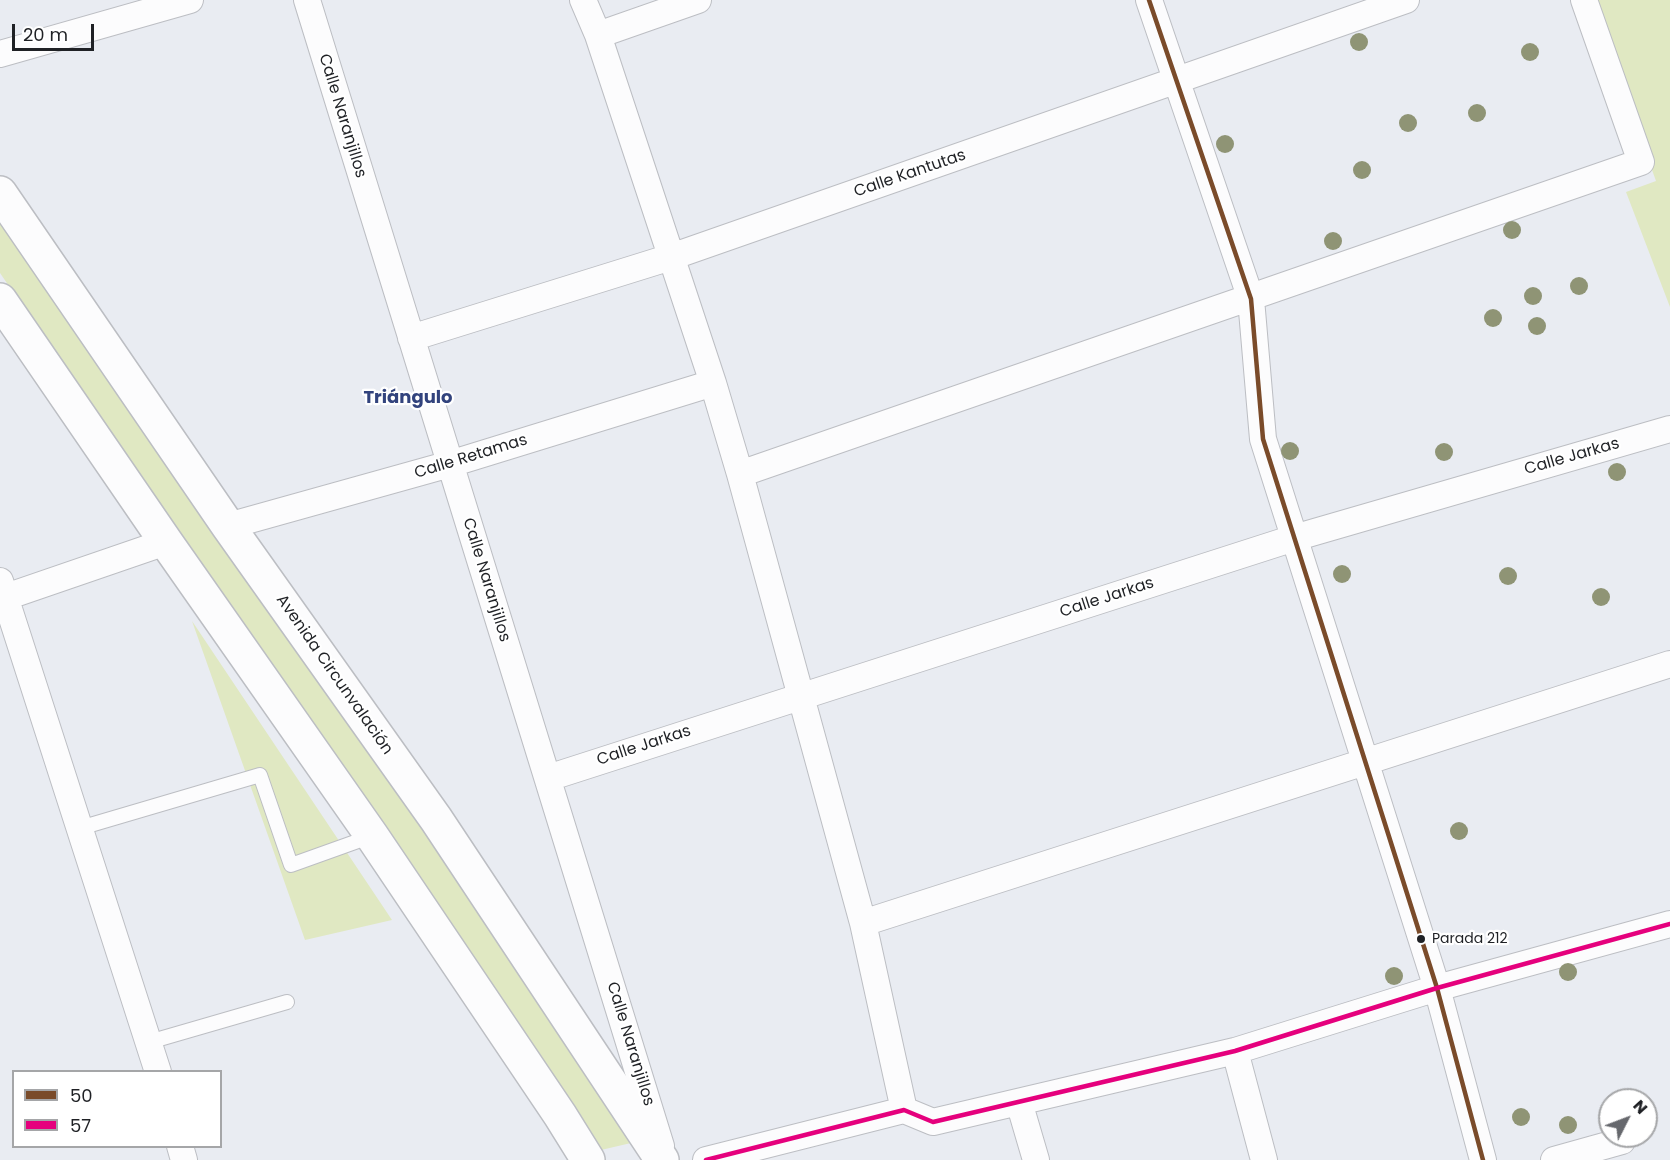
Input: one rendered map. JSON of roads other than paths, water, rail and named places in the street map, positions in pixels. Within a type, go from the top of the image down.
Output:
[{"type":"main road","name":"Avenida Circunvalación","points":[[0,193],[228,526],[435,819],[664,1160]]},
{"type":"main road","points":[[0,300],[372,836],[588,1160]]},
{"type":"street","points":[[0,54],[190,0]]},
{"type":"street","name":"Calle Naranjillos","points":[[307,0],[664,1160]]},
{"type":"street","points":[[583,0],[598,35],[713,383],[740,474],[863,923],[904,1110]]},
{"type":"street","points":[[598,35],[698,0]]},
{"type":"street","points":[[1149,0],[1251,299],[1263,439],[1437,988],[1483,1160]]},
{"type":"street","name":"Calle Kantutas","points":[[411,338],[671,257],[1406,0]]},
{"type":"street","points":[[740,474],[1251,299],[1641,162],[1584,0]]},
{"type":"street","name":"Calle Retamas","points":[[228,526],[450,464],[713,383]]},
{"type":"street","name":"Calle Jarkas","points":[[548,778],[1294,538],[1670,429]]},
{"type":"street","points":[[158,1070],[2,593],[166,542]]},
{"type":"street","points":[[863,923],[1670,664]]},
{"type":"street","points":[[706,1160],[904,1110],[933,1122],[1235,1051],[1437,988],[1670,924]]},
{"type":"street","points":[[1235,1051],[1263,1160]]},
{"type":"street","points":[[1019,1102],[1036,1160]]},
{"type":"street","points":[[1554,1160],[1598,1148]]},
{"type":"lane","points":[[80,828],[260,775],[291,865],[372,836]]},
{"type":"lane","points":[[149,1042],[287,1002]]},
{"type":"place","name":"Parada 212","points":[[1421,939]]},
{"type":"district","name":"Triángulo","points":[[408,398]]}]
